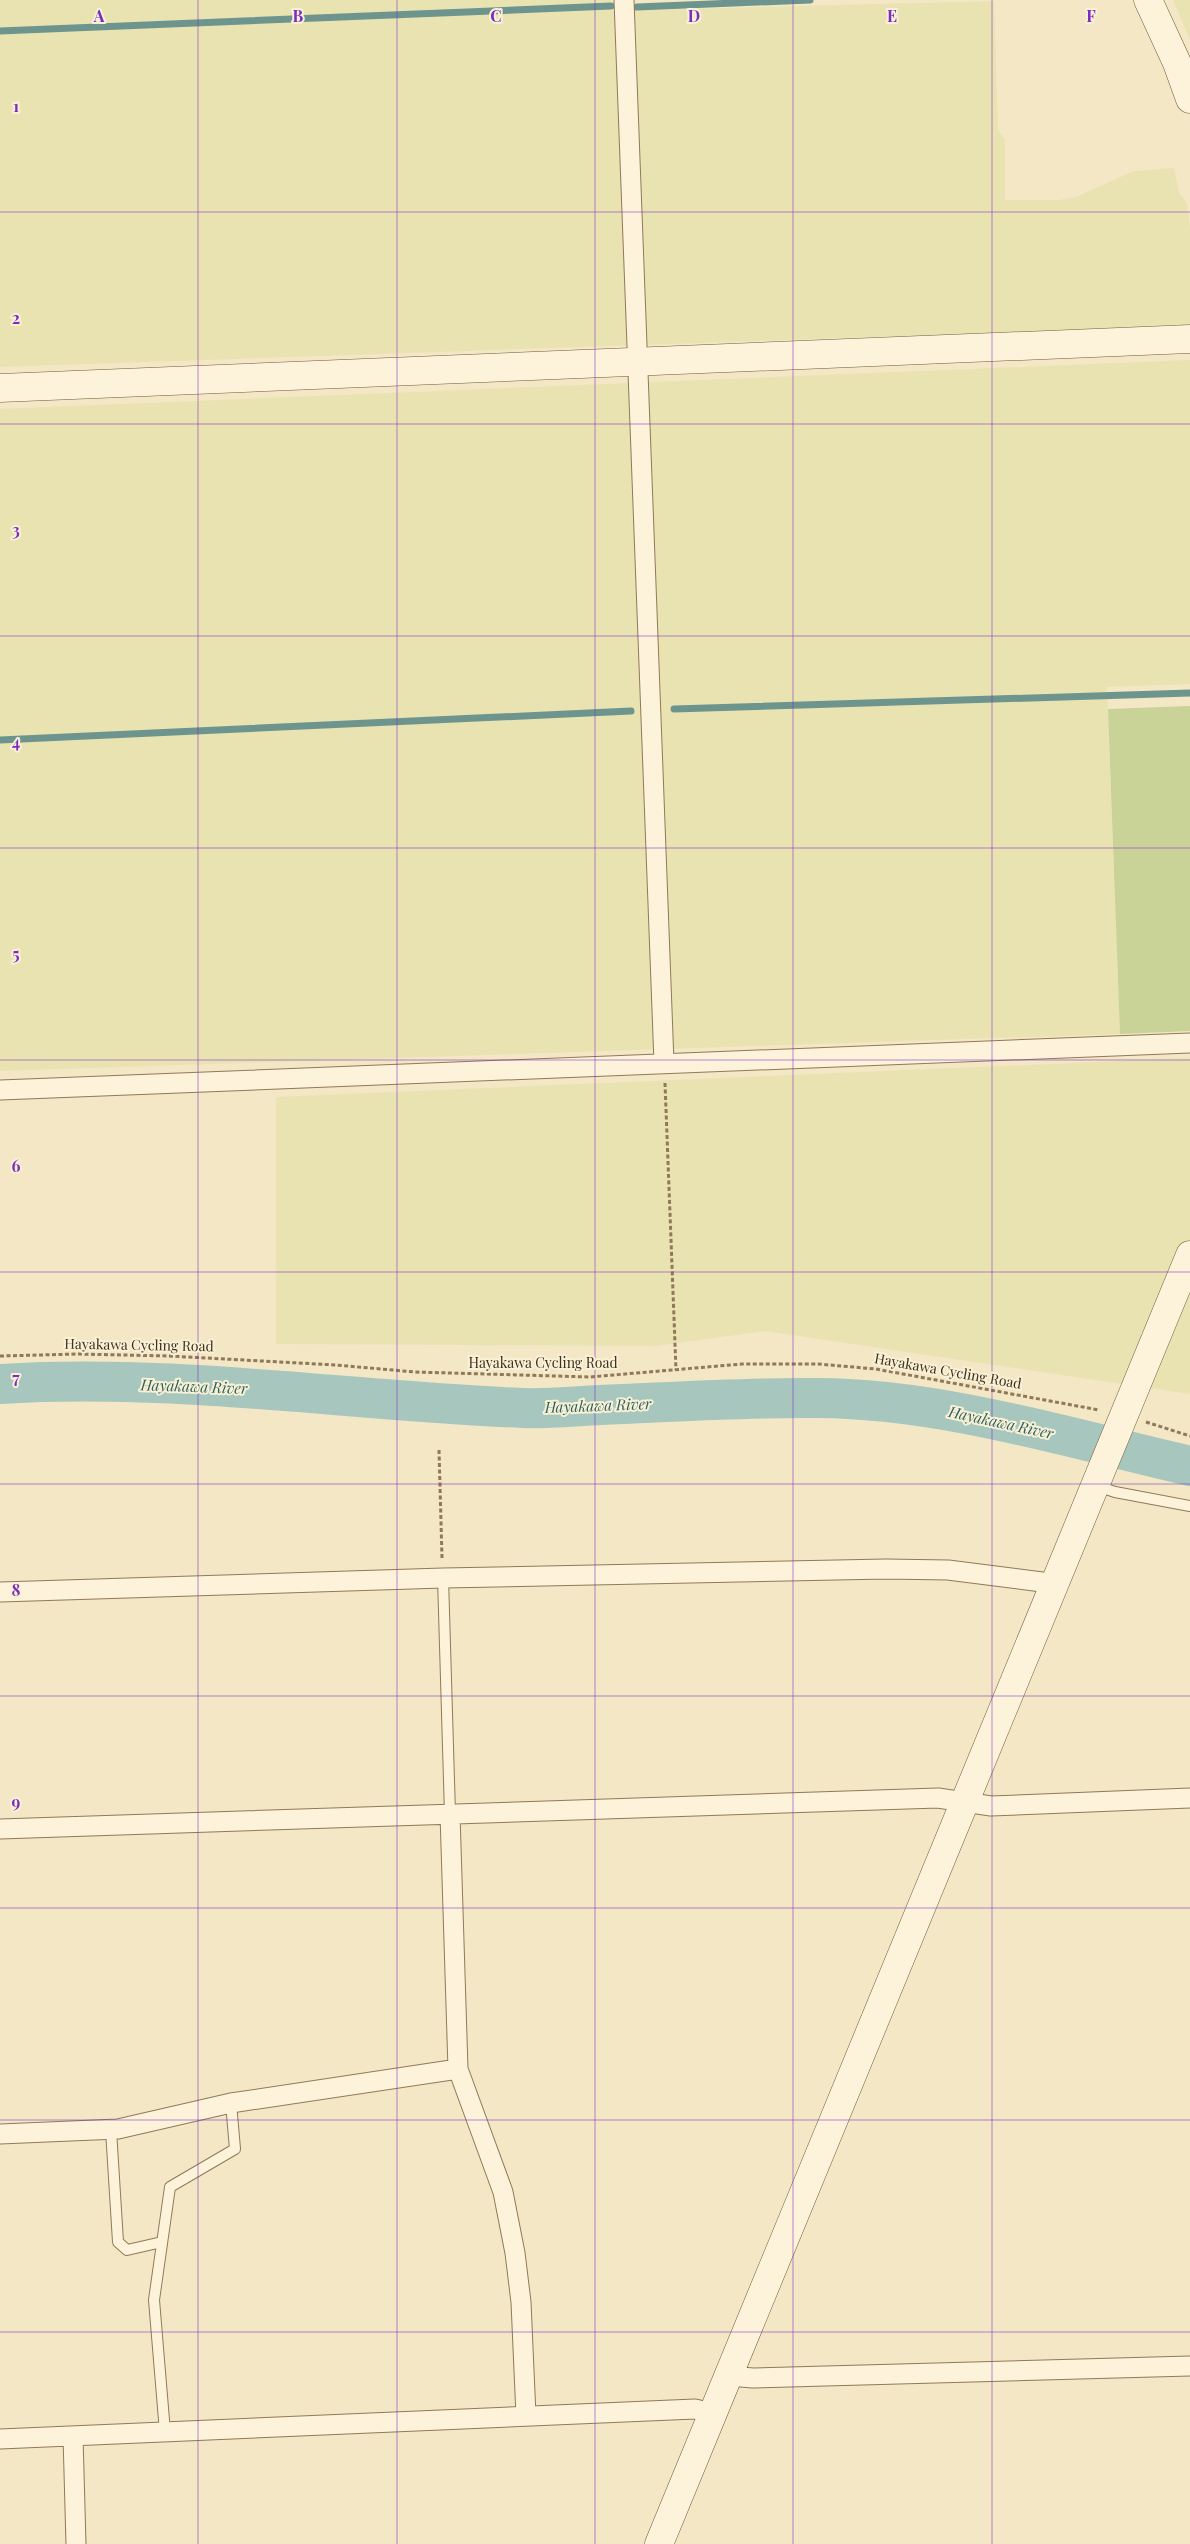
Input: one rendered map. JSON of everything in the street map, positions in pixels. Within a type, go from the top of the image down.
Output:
[{"type":"street","points":[[624,0],[664,1063]]},
{"type":"street","points":[[1148,0],[1177,63],[1190,99]]},
{"type":"street","points":[[0,388],[1190,339]]},
{"type":"street","points":[[0,1090],[1190,1043]]},
{"type":"street","points":[[659,2544],[712,2413],[730,2376],[1054,1587],[1097,1482],[1121,1417],[1190,1255]]},
{"type":"street","points":[[0,1592],[443,1578],[918,1569],[1042,1582],[1054,1587]]},
{"type":"street","points":[[0,1829],[938,1798],[991,1806],[1190,1798]]},
{"type":"street","points":[[450,1814],[458,2069],[503,2192],[515,2253],[521,2302],[526,2416]]},
{"type":"street","points":[[0,2134],[111,2130],[231,2103],[458,2069]]},
{"type":"street","points":[[730,2376],[753,2378],[1190,2366]]},
{"type":"street","points":[[0,2439],[695,2409],[712,2413]]},
{"type":"street","points":[[73,2436],[76,2544]]},
{"type":"lane","points":[[1097,1482],[1115,1492],[1190,1506]]},
{"type":"lane","points":[[443,1578],[450,1814]]},
{"type":"lane","points":[[165,2432],[154,2300],[170,2187],[234,2149],[231,2103]]},
{"type":"lane","points":[[111,2130],[118,2242],[127,2250],[162,2242]]},
{"type":"path","points":[[664,1063],[676,1370]]},
{"type":"path","name":"Hayakawa Cycling Road","points":[[0,1356],[77,1354],[169,1356],[505,1375],[590,1377],[742,1364],[818,1364],[876,1369],[1121,1417],[1190,1436]]},
{"type":"path","points":[[439,1450],[443,1578]]},
{"type":"shaded area","points":[[0,0],[611,0],[612,11],[994,1],[998,130],[1005,139],[1005,200],[1059,200],[1076,197],[1134,171],[1174,168],[1179,193],[1187,203],[1190,227],[1190,326],[0,367]]},
{"type":"shaded area","points":[[1173,0],[1190,0],[1190,40]]},
{"type":"shaded area","points":[[1190,360],[1190,684],[1107,687],[1120,1034],[0,1071],[0,409]]},
{"type":"shaded area","points":[[1190,1058],[1190,1394],[765,1331],[655,1346],[276,1344],[276,1097]]},
{"type":"green space","points":[[1190,706],[1190,1031],[1120,1034],[1108,709]]},
{"type":"waterway","points":[[637,7],[810,0]]},
{"type":"waterway","points":[[0,31],[611,6]]},
{"type":"waterway","points":[[674,709],[1190,693]]},
{"type":"waterway","points":[[0,740],[631,711]]},
{"type":"waterway","name":"Hayakawa River","points":[[0,1384],[131,1382],[262,1389],[458,1405],[533,1408],[764,1398],[865,1400],[912,1405],[1006,1422],[1190,1466]]}]
